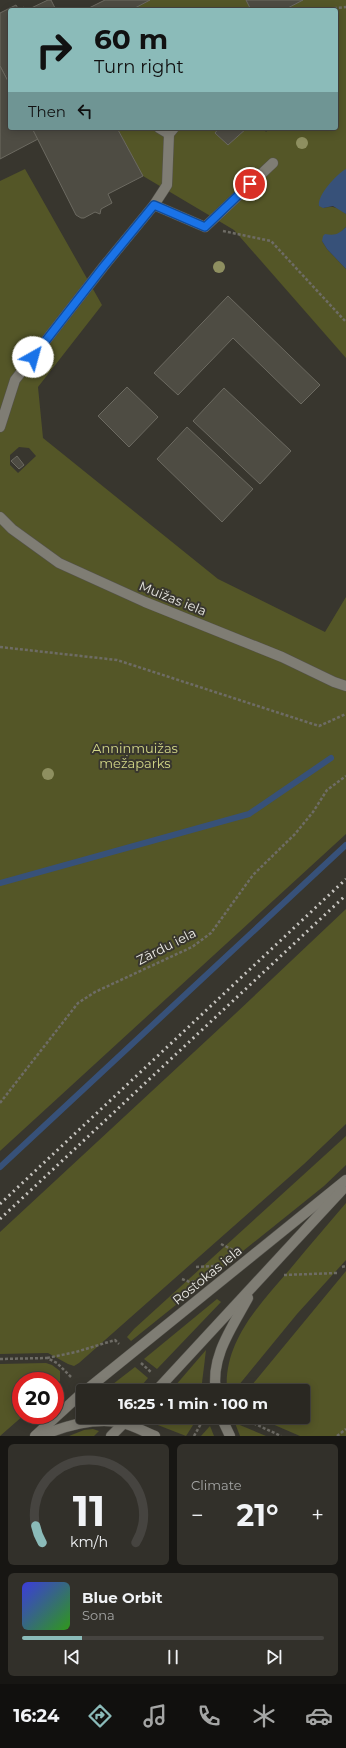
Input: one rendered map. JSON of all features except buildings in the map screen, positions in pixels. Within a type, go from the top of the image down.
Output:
[{"type":"street","points":[[0,427],[15,380],[104,266],[154,205],[167,186],[171,131]]},
{"type":"street","points":[[154,205],[205,227],[273,163]]},
{"type":"street","name":"Muižas iela","points":[[0,517],[12,530],[59,563],[145,602],[282,657],[334,682],[346,686]]},
{"type":"street","name":"Rostokas iela","points":[[94,1384],[346,1180]]},
{"type":"street","points":[[162,1384],[346,1185]]},
{"type":"street","points":[[216,1384],[215,1371],[220,1351],[254,1285]]},
{"type":"street","name":"Rostokas iela","points":[[34,1436],[76,1399]]},
{"type":"street","points":[[42,1436],[77,1424]]},
{"type":"street","points":[[110,1436],[123,1424]]},
{"type":"street","points":[[134,1424],[155,1436]]},
{"type":"street","points":[[224,1424],[230,1436]]},
{"type":"path","points":[[205,227],[271,241],[346,322]]},
{"type":"path","points":[[0,647],[117,660],[319,726],[346,714]]},
{"type":"path","name":"Zārdu iela","points":[[0,1103],[78,1002],[95,992],[192,947],[211,933],[253,875],[296,834],[327,790],[346,776]]},
{"type":"path","points":[[0,1359],[47,1358],[76,1352],[115,1340]]},
{"type":"path","points":[[47,1358],[57,1363],[71,1376]]},
{"type":"path","points":[[140,1362],[153,1374]]},
{"type":"path","points":[[194,1436],[201,1424]]},
{"type":"path","points":[[255,1424],[280,1436]]},
{"type":"path","points":[[337,1436],[346,1429]]},
{"type":"green space","points":[[150,0],[246,0],[250,8],[135,8]]},
{"type":"green space","points":[[303,0],[346,0],[346,169],[323,208],[335,208],[346,214],[346,227],[340,233],[322,241],[327,249],[346,269],[346,358],[234,230],[143,176],[118,130],[217,130],[215,133],[228,145],[245,130],[264,130],[266,132],[268,130],[338,130],[338,8],[288,8]]},
{"type":"green space","name":"Anniņmuižas mežaparks","points":[[25,169],[102,305],[38,387],[43,438],[218,579],[325,632],[346,597],[346,834],[0,1151],[0,181]],"holes":[[[19,447],[29,448],[36,456],[18,473],[10,465],[10,455]]]},
{"type":"green space","points":[[346,909],[346,1124],[304,1164],[79,1363],[74,1366],[48,1353],[0,1354],[0,1232]]},
{"type":"green space","points":[[346,1136],[346,1165],[324,1186],[131,1341],[127,1337],[134,1329]]},
{"type":"green space","points":[[346,1203],[346,1260],[297,1314],[240,1384],[227,1384],[227,1373],[231,1356],[238,1339],[246,1324],[268,1295]]},
{"type":"green space","points":[[346,1271],[346,1436],[300,1436],[272,1424],[310,1424],[310,1384],[253,1384]]},
{"type":"green space","points":[[217,1299],[221,1302],[157,1369],[144,1359]]},
{"type":"green space","points":[[206,1350],[202,1384],[177,1384]]},
{"type":"green space","points":[[46,1363],[52,1365],[60,1372],[12,1372],[12,1424],[14,1424],[0,1436],[0,1364]]},
{"type":"green space","points":[[135,1367],[148,1378],[143,1384],[113,1384]]},
{"type":"green space","points":[[155,1424],[194,1424],[186,1436]]},
{"type":"green space","points":[[235,1424],[266,1436],[240,1436]]},
{"type":"green space","points":[[210,1426],[214,1436],[201,1436]]},
{"type":"green space","points":[[93,1429],[99,1431],[94,1436],[69,1436],[84,1430]]},
{"type":"water","points":[[346,169],[346,214],[333,206],[323,208],[319,206],[319,201],[324,191],[338,175]]},
{"type":"water","points":[[346,227],[346,269],[327,249],[322,241],[325,234],[337,234]]},
{"type":"waterway","points":[[0,883],[249,814],[331,758]]},
{"type":"waterway","points":[[0,1167],[346,845]]},
{"type":"railway","points":[[0,1204],[346,879]]},
{"type":"railway","points":[[0,1219],[346,895]]},
{"type":"route","points":[[33,357],[154,205],[205,227],[250,184]]}]
